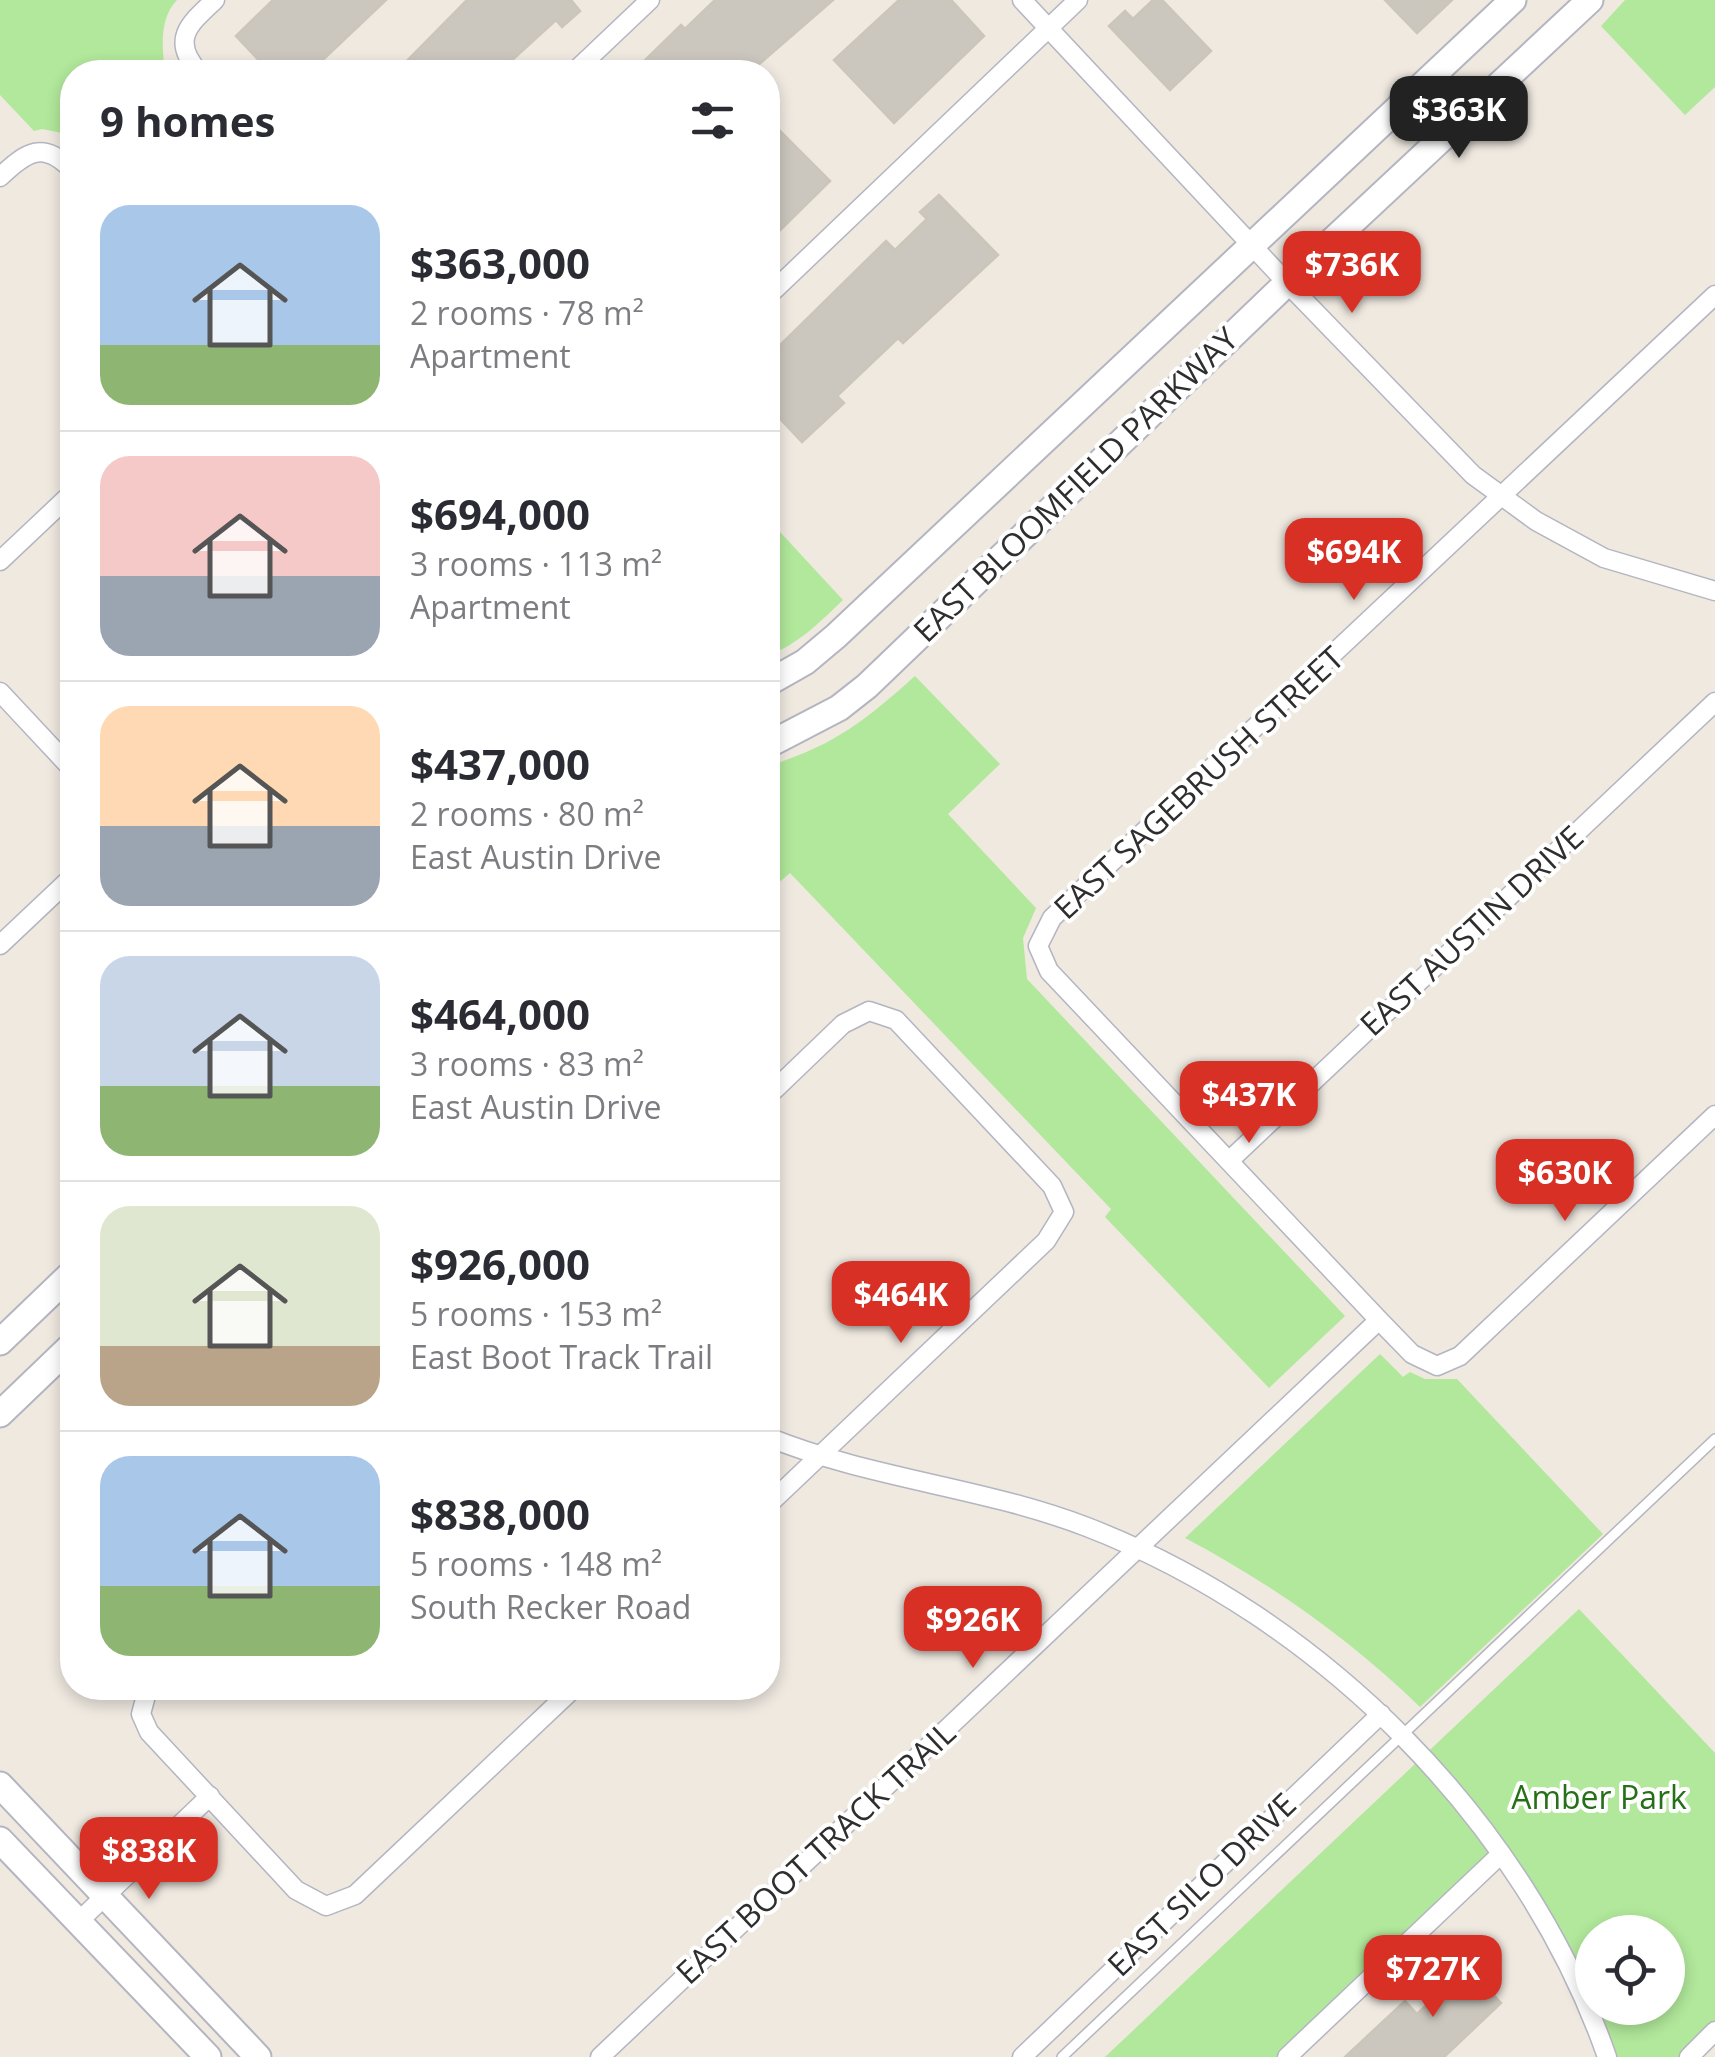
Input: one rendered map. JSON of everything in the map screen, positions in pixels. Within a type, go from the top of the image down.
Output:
[{"type":"street","points":[[190,60],[185,34],[192,21],[215,0]]},
{"type":"street","points":[[587,60],[650,0]]},
{"type":"street","points":[[1022,0],[1287,284],[1451,454],[1501,498],[1604,558],[1715,590]]},
{"type":"street","points":[[780,285],[1078,0]]},
{"type":"street","name":"EAST BLOOMFIELD PARKWAY","points":[[780,676],[805,662],[836,636],[1512,0]]},
{"type":"street","name":"EAST BLOOMFIELD PARKWAY","points":[[780,739],[839,708],[867,686],[1590,0]]},
{"type":"street","points":[[0,177],[28,154],[43,152],[60,160]]},
{"type":"street","name":"EAST SAGEBRUSH STREET","points":[[1230,1160],[1049,971],[1038,946],[1052,918],[1715,295]]},
{"type":"street","points":[[0,561],[60,504]]},
{"type":"street","points":[[0,692],[60,756]]},
{"type":"street","name":"EAST AUSTIN DRIVE","points":[[1230,1160],[1715,702]]},
{"type":"street","points":[[0,946],[60,888]]},
{"type":"street","points":[[780,1084],[843,1024],[869,1011],[896,1020],[1052,1186],[1064,1212],[1046,1242],[780,1494]]},
{"type":"street","points":[[1230,1160],[1412,1354],[1437,1366],[1460,1356],[1715,1114]]},
{"type":"street","points":[[0,1342],[60,1284]]},
{"type":"street","name":"EAST BOOT TRACK TRAIL","points":[[600,2057],[1380,1320]]},
{"type":"street","points":[[0,1414],[60,1356]]},
{"type":"street","points":[[780,1442],[818,1458],[1006,1501],[1086,1526],[1137,1549],[1244,1608],[1301,1647],[1403,1734],[1500,1855],[1551,1933],[1588,2002],[1607,2057]]},
{"type":"street","points":[[145,1700],[141,1714],[148,1732],[296,1890],[326,1906],[354,1895],[561,1700]]},
{"type":"street","name":"EAST SILO DRIVE","points":[[1022,2057],[1381,1714]]},
{"type":"street","points":[[0,1785],[258,2057]]},
{"type":"street","points":[[79,1921],[210,1796]]},
{"type":"street","points":[[0,1840],[208,2057]]},
{"type":"street","points":[[1287,2057],[1500,1855]]},
{"type":"street","points":[[1689,2057],[1715,2032]]},
{"type":"lane","points":[[1062,2057],[1715,1439]]},
{"type":"green space","points":[[0,0],[177,0],[165,25],[164,60],[60,60],[60,133],[34,131],[0,95]]},
{"type":"green space","points":[[1625,0],[1715,0],[1715,87],[1685,115],[1601,26]]},
{"type":"green space","points":[[780,532],[843,600],[780,650]]},
{"type":"green space","points":[[915,676],[1000,764],[948,814],[1036,908],[1023,938],[1027,979],[1345,1316],[1269,1388],[1105,1217],[1111,1209],[790,873],[780,882],[780,762],[811,750],[880,706]]},
{"type":"green space","points":[[1380,1354],[1403,1377],[1410,1372],[1425,1379],[1457,1379],[1603,1534],[1420,1707],[1309,1614],[1185,1538]]},
{"type":"green space","name":"Amber Park","points":[[1579,1609],[1715,1753],[1715,2031],[1689,2057],[1607,2057],[1590,2025],[1685,2025],[1685,1915],[1575,1915],[1575,1997],[1500,1856],[1287,2057],[1105,2057]]},
{"type":"building","points":[[273,0],[386,0],[323,60],[259,60],[236,36]]},
{"type":"building","points":[[467,0],[571,0],[580,11],[562,27],[556,20],[512,60],[408,60]]},
{"type":"building","points":[[715,0],[833,0],[764,60],[645,60],[681,25],[685,29]]},
{"type":"building","points":[[899,0],[951,0],[984,36],[894,123],[834,60]]},
{"type":"building","points":[[1153,0],[1162,0],[1211,51],[1170,90],[1109,26],[1125,11],[1133,19]]},
{"type":"building","points":[[1385,0],[1452,0],[1417,33]]},
{"type":"building","points":[[780,131],[830,181],[780,230]]},
{"type":"building","points":[[939,195],[998,255],[903,343],[898,338],[837,396],[844,403],[802,442],[780,419],[780,345],[886,241],[895,250],[927,219],[920,212]]},
{"type":"building","points":[[1456,1955],[1501,2003],[1444,2057],[1345,2057],[1405,2001],[1417,2014],[1450,1983],[1439,1971]]}]
